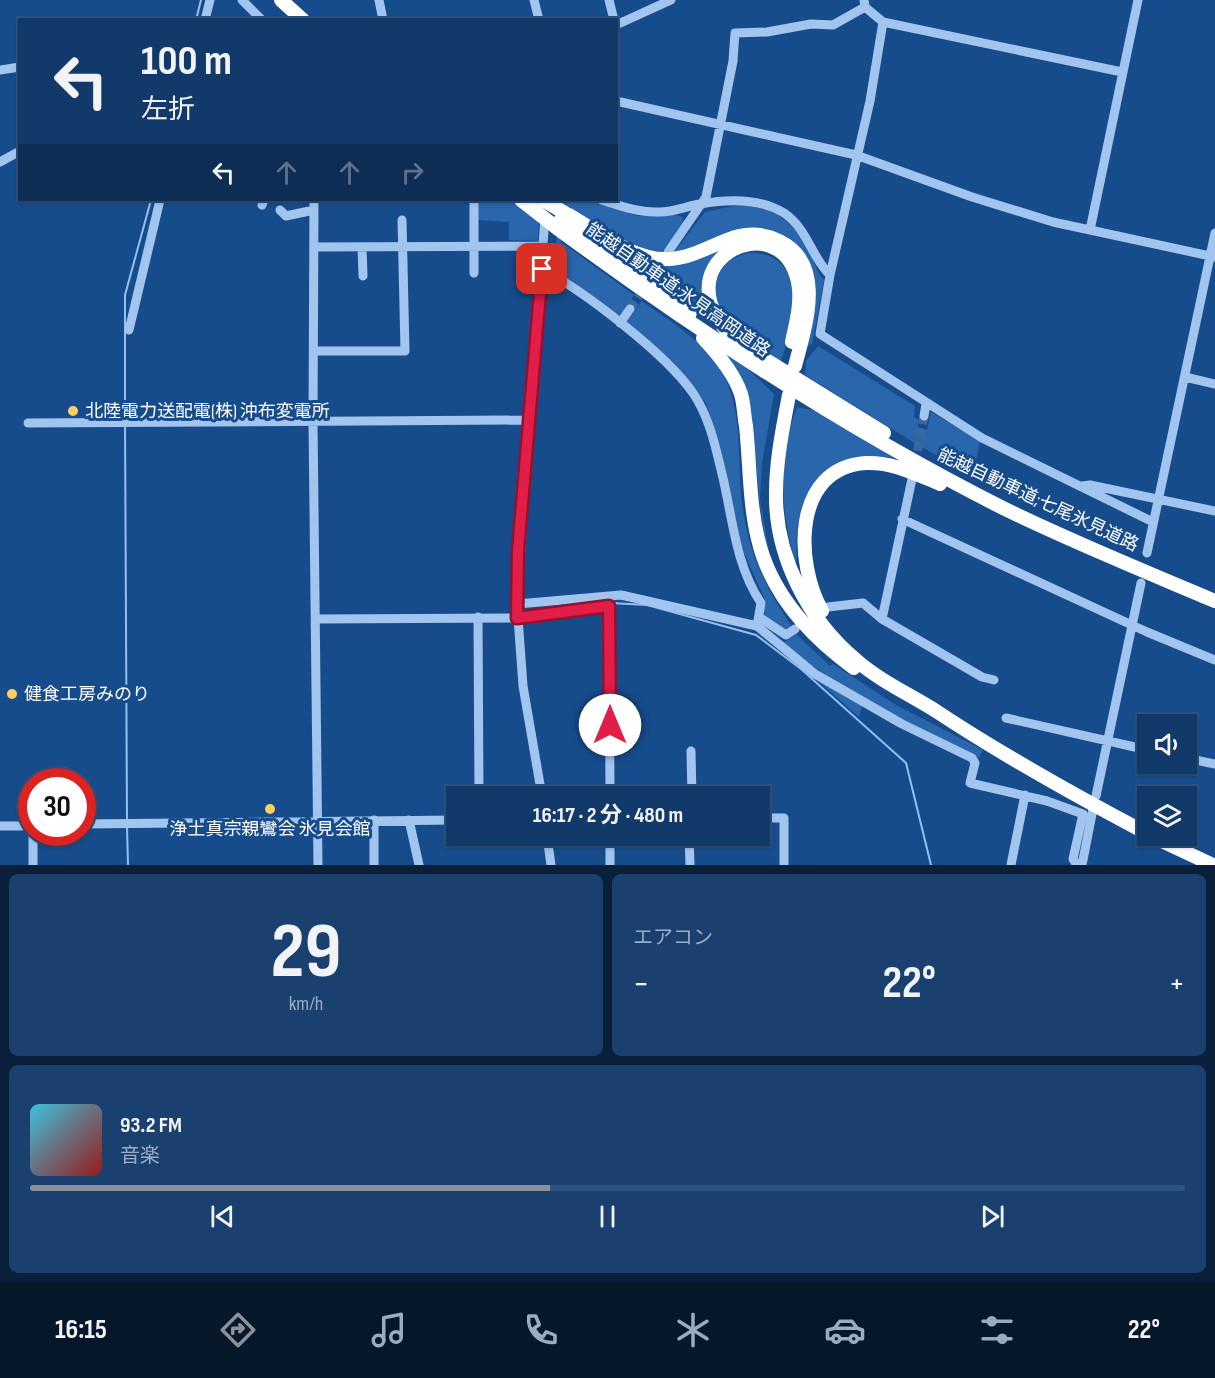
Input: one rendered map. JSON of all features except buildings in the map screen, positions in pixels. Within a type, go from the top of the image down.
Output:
[{"type":"highway","points":[[281,0],[301,18]]},
{"type":"highway","points":[[290,0],[310,18]]},
{"type":"highway","name":"能越自動車道;氷見高岡道路","points":[[523,201],[561,220],[664,306],[789,379]]},
{"type":"highway","name":"能越自動車道;氷見高岡道路","points":[[536,201],[693,314],[789,379]]},
{"type":"highway","points":[[546,201],[561,220],[649,257],[669,259],[690,255],[752,234],[772,237],[787,245],[798,256],[808,285],[807,318],[789,379]]},
{"type":"highway","points":[[742,346],[719,322],[712,310],[708,290],[713,268],[726,252],[739,245],[757,244],[772,248],[784,256],[798,281],[799,307],[778,458],[776,494],[783,545],[804,596],[819,621],[856,665]]},
{"type":"highway","points":[[664,306],[701,336],[718,354],[741,395],[758,542],[777,586],[800,621],[823,645],[972,735],[1137,828]]},
{"type":"highway","name":"能越自動車道;七尾氷見道路","points":[[789,379],[911,459],[1037,524],[1215,601]]},
{"type":"highway","name":"能越自動車道;七尾氷見道路","points":[[789,379],[1007,501],[1215,594]]},
{"type":"highway","points":[[856,665],[820,609],[809,583],[804,548],[805,523],[810,504],[825,480],[858,465],[894,466],[1037,524]]},
{"type":"highway","points":[[1172,846],[1213,865]]},
{"type":"street","points":[[206,18],[210,0]]},
{"type":"street","points":[[242,0],[260,18]]},
{"type":"street","points":[[379,0],[383,18]]},
{"type":"street","points":[[534,0],[538,18]]},
{"type":"street","points":[[609,0],[614,18]]},
{"type":"street","points":[[618,24],[671,0]]},
{"type":"street","points":[[1090,230],[1138,0]]},
{"type":"street","points":[[668,252],[706,197],[733,61],[735,33],[767,32],[811,24],[833,25],[865,4],[883,22],[1122,72]]},
{"type":"street","points":[[883,22],[870,101],[830,275],[820,334],[982,438],[1153,522]]},
{"type":"street","points":[[0,70],[18,67]]},
{"type":"street","points":[[618,101],[856,155],[972,197],[1090,230],[1213,257]]},
{"type":"street","points":[[0,162],[18,152]]},
{"type":"street","points":[[129,330],[160,201]]},
{"type":"street","points":[[314,201],[313,422],[318,865]]},
{"type":"street","points":[[474,201],[474,273]]},
{"type":"street","points":[[540,786],[523,686],[516,604],[542,269],[545,201]]},
{"type":"street","points":[[605,201],[628,208],[660,212],[701,204],[760,202],[780,211],[805,233],[823,268],[830,275]]},
{"type":"street","points":[[280,210],[286,216],[314,210]]},
{"type":"street","points":[[314,351],[405,351],[402,220]]},
{"type":"street","points":[[1147,553],[1213,257],[1215,233]]},
{"type":"street","points":[[314,247],[542,246]]},
{"type":"street","points":[[362,247],[363,276]]},
{"type":"street","points":[[542,269],[558,277],[620,323],[669,366],[693,393],[711,429],[738,551],[752,590],[761,603],[758,622]]},
{"type":"street","points":[[620,323],[630,309]]},
{"type":"street","points":[[1185,377],[1215,384]]},
{"type":"street","points":[[924,416],[926,404]]},
{"type":"street","points":[[28,423],[529,420]]},
{"type":"street","points":[[882,619],[912,479]]},
{"type":"street","points":[[1080,486],[1090,485],[1215,511]]},
{"type":"street","points":[[902,519],[1215,660]]},
{"type":"street","points":[[1096,796],[1141,582]]},
{"type":"street","points":[[516,604],[621,595],[758,622],[786,635],[795,629]]},
{"type":"street","points":[[828,607],[863,603],[882,619],[982,677],[994,680]]},
{"type":"street","points":[[317,619],[517,618],[609,606],[610,786]]},
{"type":"street","points":[[478,617],[479,786]]},
{"type":"street","points":[[758,622],[815,674],[902,724],[972,758],[975,763],[970,783],[1025,795],[1083,814],[1073,859],[1077,865]]},
{"type":"street","points":[[1006,718],[1137,748]]},
{"type":"street","points":[[691,751],[692,786]]},
{"type":"street","points":[[1197,760],[1215,764]]},
{"type":"street","points":[[1011,865],[1025,795]]},
{"type":"street","points":[[1082,865],[1094,809]]},
{"type":"street","points":[[770,818],[783,818],[784,865]]},
{"type":"street","points":[[374,820],[374,865]]},
{"type":"street","points":[[409,820],[419,865]]},
{"type":"street","points":[[96,824],[446,820]]},
{"type":"street","points":[[0,826],[18,826]]},
{"type":"street","points":[[33,846],[33,865]]},
{"type":"street","points":[[549,846],[551,865]]},
{"type":"street","points":[[610,846],[610,865]]},
{"type":"street","points":[[689,846],[690,865]]},
{"type":"shaded area","points":[[477,201],[517,201],[539,219],[538,241],[509,240],[509,222],[478,220]]},
{"type":"shaded area","points":[[591,201],[638,216],[676,215],[682,217],[684,223],[660,254],[640,251],[561,204]]},
{"type":"shaded area","points":[[738,205],[751,206],[773,213],[791,225],[805,243],[824,280],[812,344],[807,347],[796,246],[698,246],[673,253],[705,212]]},
{"type":"shaded area","points":[[557,234],[562,238],[561,242],[634,295],[622,315],[615,316],[554,269]]},
{"type":"shaded area","points":[[723,248],[710,263],[703,279],[702,296],[706,316],[628,260],[654,266],[676,265]]},
{"type":"shaded area","points":[[747,253],[767,255],[780,263],[789,276],[793,309],[781,361],[746,338],[726,318],[719,306],[716,294],[717,279],[721,269],[728,262]]},
{"type":"shaded area","points":[[642,301],[705,349],[714,359],[729,386],[737,420],[741,492],[746,526],[760,571],[792,627],[785,631],[764,614],[765,600],[741,546],[718,439],[706,404],[697,391],[628,328],[627,321]]},
{"type":"shaded area","points":[[818,346],[915,406],[914,417],[918,419],[918,427],[927,430],[931,412],[980,441],[976,461],[980,465],[977,477],[916,444],[805,375],[806,361]]},
{"type":"shaded area","points":[[728,355],[746,367],[774,394],[762,463],[760,499],[771,564],[761,511],[756,456],[747,402],[739,377]]},
{"type":"shaded area","points":[[797,407],[820,412],[896,458],[869,457],[846,461],[829,469],[815,482],[805,499],[799,519],[797,567],[787,527],[783,487],[786,447]]},
{"type":"shaded area","points":[[796,634],[830,666],[833,664],[896,705],[983,750],[979,758],[877,706],[805,661],[782,644]]},
{"type":"shaded area","points":[[816,679],[862,706],[859,717]]},
{"type":"waterway","points":[[196,18],[201,0]]},
{"type":"waterway","points":[[125,418],[125,295],[151,201]]},
{"type":"waterway","points":[[125,424],[127,820]]},
{"type":"waterway","points":[[525,611],[603,602]]},
{"type":"waterway","points":[[611,603],[647,605],[756,635],[801,669],[906,763],[931,865]]},
{"type":"waterway","points":[[127,826],[128,865]]},
{"type":"tunnel","points":[[630,309],[665,256]]},
{"type":"tunnel","points":[[915,464],[924,416]]},
{"type":"place","name":"北陸電力送配電(株) 沖布変電所","points":[[73,411]]},
{"type":"place","name":"健食工房みのり","points":[[12,694]]},
{"type":"place","name":"浄土真宗親鸞会 氷見会館","points":[[270,809]]},
{"type":"route","points":[[542,269],[518,551],[517,618],[609,606],[610,725]]}]
